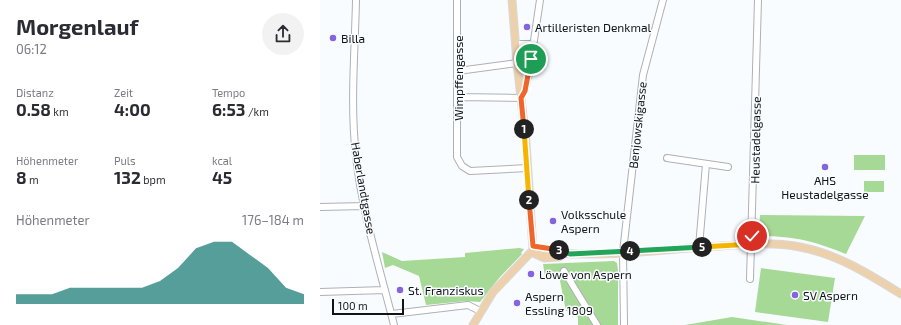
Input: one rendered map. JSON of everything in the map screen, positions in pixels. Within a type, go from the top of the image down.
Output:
[{"type":"main road","points":[[473,325],[480,311],[500,282],[532,249],[528,168],[512,0]]},
{"type":"main road","points":[[532,249],[570,254],[752,244],[789,245],[823,253],[844,261],[901,294]]},
{"type":"street","name":"Haberlandtgasse","points":[[356,0],[354,127],[356,156],[365,206],[394,325]]},
{"type":"street","name":"Wimpffengasse","points":[[457,0],[457,157],[462,166],[470,171],[528,168]]},
{"type":"street","points":[[458,97],[521,98],[529,74],[540,0]]},
{"type":"street","name":"Benjowskigasse","points":[[624,313],[623,252],[644,68],[663,0]]},
{"type":"street","name":"Heustadelgasse","points":[[750,279],[758,0]]},
{"type":"street","points":[[515,44],[533,44]]},
{"type":"street","points":[[458,71],[517,63]]},
{"type":"street","points":[[667,158],[728,167]]},
{"type":"street","points":[[699,247],[706,164]]},
{"type":"street","points":[[320,208],[365,206]]},
{"type":"street","points":[[564,271],[597,325]]},
{"type":"street","points":[[320,292],[385,290]]},
{"type":"street","points":[[392,314],[468,305],[480,311]]},
{"type":"street","points":[[621,325],[624,313]]},
{"type":"street","points":[[624,313],[624,325]]},
{"type":"green space","points":[[522,46],[526,46],[530,51],[525,83],[520,48]]},
{"type":"green space","points":[[854,155],[885,155],[885,170],[854,170]]},
{"type":"green space","points":[[864,181],[884,181],[884,192],[864,192]]},
{"type":"green space","points":[[760,215],[865,216],[846,254],[803,240],[759,236]]},
{"type":"green space","points":[[519,248],[524,249],[521,253],[522,254],[500,277],[480,302],[466,301],[426,305],[419,276],[393,265],[385,268],[382,252],[402,261],[465,257],[465,253]]},
{"type":"green space","points":[[614,261],[617,263],[618,270],[618,325],[578,325],[578,318],[575,311],[566,311],[559,276],[545,277],[543,264]]},
{"type":"green space","name":"SV Aspern","points":[[761,268],[835,278],[828,322],[755,312]]},
{"type":"green space","points":[[732,317],[787,325],[685,325]]},
{"type":"place","name":"Artilleristen Denkmal","points":[[527,27]]},
{"type":"place","name":"Billa","points":[[333,38]]},
{"type":"place","name":"AHS Heustadelgasse","points":[[825,167]]},
{"type":"place","name":"Volksschule Aspern","points":[[553,221]]},
{"type":"place","name":"Löwe von Aspern","points":[[531,274]]},
{"type":"place","name":"St. Franziskus","points":[[400,290]]},
{"type":"place","name":"SV Aspern","points":[[795,295]]},
{"type":"place","name":"Aspern Essling 1809","points":[[517,303]]},
{"type":"route","points":[[531,59],[525,91],[521,98],[526,142],[533,246],[565,251],[570,254],[626,252],[752,244],[752,236]]}]
